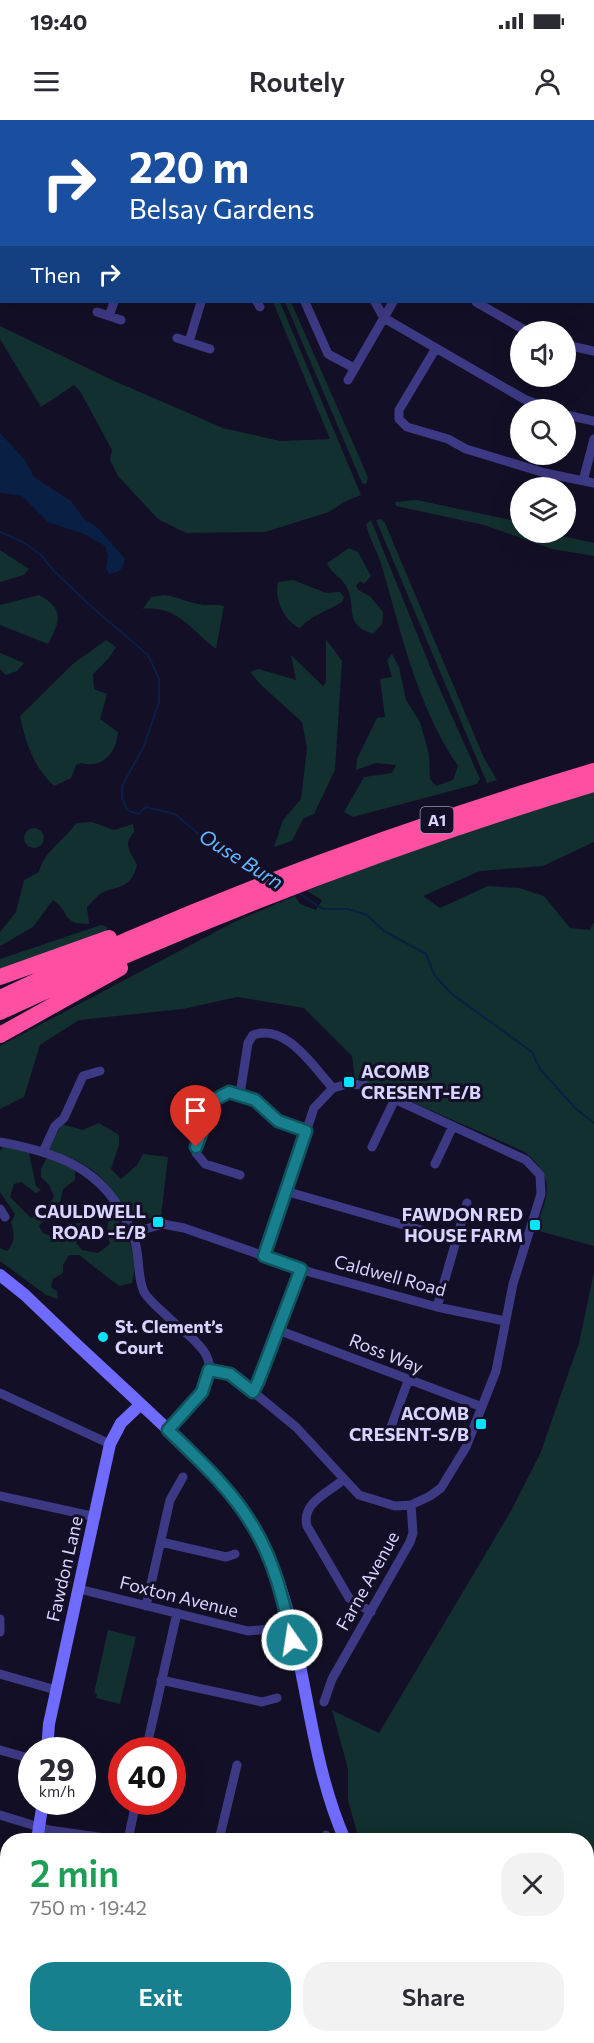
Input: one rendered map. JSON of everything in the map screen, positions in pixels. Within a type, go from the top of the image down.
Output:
[{"type":"highway","name":"A1","points":[[0,998],[438,820],[594,771]]},
{"type":"highway","name":"A1","points":[[284,883],[594,784]]},
{"type":"highway","name":"A1","points":[[0,977],[127,931],[193,919]]},
{"type":"highway","name":"A1","points":[[0,1012],[193,919]]},
{"type":"highway","name":"A1","points":[[0,1035],[193,919]]},
{"type":"street","points":[[109,316],[114,303]]},
{"type":"street","points":[[189,342],[201,303]]},
{"type":"street","points":[[305,303],[328,354],[354,368]]},
{"type":"street","points":[[376,303],[384,318],[524,399]]},
{"type":"street","points":[[348,380],[392,303]]},
{"type":"street","points":[[478,303],[510,322]]},
{"type":"street","points":[[97,312],[121,320]]},
{"type":"street","points":[[177,338],[210,349]]},
{"type":"street","points":[[576,347],[594,351]]},
{"type":"street","points":[[436,348],[399,410],[399,419],[407,427],[448,439],[466,449],[594,483]]},
{"type":"street","points":[[576,417],[594,421]]},
{"type":"street","points":[[583,481],[594,439]]},
{"type":"street","points":[[240,1094],[248,1043],[253,1035],[258,1034],[285,1038],[333,1088]]},
{"type":"street","points":[[42,1152],[55,1126],[64,1118],[83,1076],[99,1071]]},
{"type":"street","points":[[209,1370],[230,1374],[253,1392],[296,1427],[343,1480],[370,1500],[395,1506],[411,1505],[441,1488],[466,1447],[496,1371],[505,1322],[528,1231],[541,1194],[540,1175],[526,1160],[364,1084],[348,1084],[333,1088],[314,1108],[264,1256]]},
{"type":"street","points":[[240,1176],[200,1160],[196,1147],[216,1099],[229,1092],[240,1094],[262,1104],[278,1121],[306,1131]]},
{"type":"street","points":[[372,1147],[395,1099]]},
{"type":"street","points":[[435,1164],[453,1125]]},
{"type":"street","points":[[0,1142],[42,1152],[75,1164],[99,1179],[117,1205],[131,1233],[145,1293],[202,1348],[209,1370],[202,1392],[168,1430]]},
{"type":"street","points":[[229,1172],[232,1161]]},
{"type":"street","points":[[285,1191],[456,1240]]},
{"type":"street","points":[[437,1306],[467,1203]]},
{"type":"street","name":"Caldwell Road","points":[[131,1233],[163,1224],[216,1238],[301,1269],[505,1322]]},
{"type":"street","points":[[253,1392],[301,1269]]},
{"type":"street","points":[[0,1275],[25,1295],[203,1465],[237,1504],[265,1548],[283,1598],[320,1765],[343,1833]]},
{"type":"street","name":"Ross Way","points":[[278,1329],[408,1381],[482,1407]]},
{"type":"street","points":[[392,1427],[408,1381]]},
{"type":"street","points":[[0,1394],[110,1444]]},
{"type":"street","name":"Fawdon Lane","points":[[48,1737],[48,1724],[96,1517],[110,1444],[122,1423],[140,1405]]},
{"type":"street","points":[[146,1606],[170,1500],[183,1477]]},
{"type":"street","points":[[343,1480],[310,1506],[305,1517],[307,1526],[349,1598],[371,1612]]},
{"type":"street","points":[[0,1496],[96,1517]]},
{"type":"street","name":"Farne Avenue","points":[[324,1702],[332,1679],[413,1533],[411,1505]]},
{"type":"street","points":[[160,1542],[226,1557],[235,1554]]},
{"type":"street","name":"Foxton Avenue","points":[[79,1589],[248,1631],[271,1629]]},
{"type":"street","points":[[149,1737],[177,1613]]},
{"type":"street","points":[[0,1619],[0,1632]]},
{"type":"street","points":[[0,1674],[56,1690]]},
{"type":"street","points":[[161,1680],[262,1702],[277,1698]]},
{"type":"street","points":[[0,1750],[18,1755]]},
{"type":"street","points":[[221,1833],[237,1765]]},
{"type":"street","points":[[0,1815],[41,1827],[77,1833]]},
{"type":"street","points":[[39,1833],[42,1815]]},
{"type":"street","points":[[129,1833],[133,1815]]},
{"type":"green space","points":[[273,303],[280,303],[361,495],[329,512],[265,532],[186,533],[158,519],[118,476],[110,460],[112,450],[80,391],[74,385],[41,407],[0,339],[0,326],[112,380],[223,428],[280,441],[330,439]]},
{"type":"green space","points":[[285,303],[291,303],[361,461],[368,478],[366,484],[362,483]]},
{"type":"green space","points":[[417,500],[510,520],[510,534],[484,525],[396,506],[395,502]]},
{"type":"green space","points":[[381,519],[385,523],[484,758],[497,780],[487,783],[376,520]]},
{"type":"green space","points":[[371,520],[434,676],[480,779],[477,784],[353,817],[344,812],[364,777],[392,773],[396,765],[376,763],[356,770],[357,759],[377,718],[385,717],[380,679],[392,677],[387,660],[392,654],[399,667],[406,700],[420,722],[429,754],[430,779],[436,786],[453,780],[458,766],[432,719],[412,670],[380,561],[367,530],[366,524]]},
{"type":"green space","points":[[576,539],[594,543],[594,556],[552,549],[535,543],[576,543]]},
{"type":"green space","points":[[349,548],[358,552],[371,576],[364,584],[360,581],[356,586],[358,590],[370,596],[383,612],[382,624],[373,634],[358,626],[354,621],[347,588],[327,563]]},
{"type":"green space","points":[[0,550],[29,569],[24,575],[0,582]]},
{"type":"green space","points":[[293,580],[326,593],[340,592],[344,597],[342,602],[314,617],[300,628],[285,615],[279,602],[277,589],[278,582]]},
{"type":"green space","points":[[39,595],[53,605],[58,616],[56,628],[48,644],[0,625],[0,605]]},
{"type":"green space","points":[[165,595],[204,605],[224,606],[216,649],[174,615],[155,609],[143,609],[151,597]]},
{"type":"green space","points":[[326,639],[342,661],[335,770],[314,814],[303,819],[292,841],[274,847],[283,820],[301,799],[307,748],[302,722],[250,672],[259,669],[296,680],[291,655],[323,686],[326,682]]},
{"type":"green space","points":[[106,640],[116,647],[109,658],[93,674],[94,689],[107,694],[100,719],[118,732],[117,740],[107,758],[96,764],[76,765],[71,778],[54,786],[41,771],[31,754],[20,716],[74,663]]},
{"type":"green space","points":[[0,653],[24,663],[17,671],[6,675],[0,669]]},
{"type":"green space","points":[[594,791],[594,842],[543,866],[480,871],[423,896],[440,908],[488,886],[519,888],[544,896],[570,928],[590,930],[594,922],[594,1246],[535,1230],[546,1197],[546,1180],[542,1171],[525,1152],[362,1080],[355,1079],[352,1056],[304,1008],[237,997],[183,1009],[79,1020],[40,1045],[24,1097],[0,1109],[0,1046],[234,922],[295,896],[300,904],[316,910],[322,900],[307,891],[342,876],[413,850]]},
{"type":"green space","points":[[92,822],[114,830],[133,824],[134,832],[128,845],[137,865],[132,878],[126,884],[101,894],[87,907],[89,924],[80,924],[70,920],[53,900],[33,927],[0,946],[0,932],[16,912],[24,880],[39,872],[45,858],[76,823]]},
{"type":"green space","points":[[34,828],[41,831],[44,838],[41,845],[34,848],[27,845],[24,838],[27,831]]},
{"type":"green space","points":[[101,925],[107,927],[106,933],[0,973],[0,959]]},
{"type":"green space","points":[[99,1123],[119,1135],[119,1145],[111,1169],[121,1179],[137,1165],[143,1154],[168,1157],[161,1217],[132,1221],[99,1175],[79,1162],[48,1150],[62,1124],[82,1130]]},
{"type":"green space","points":[[3,1147],[18,1148],[29,1153],[36,1186],[41,1190],[36,1193],[21,1182],[14,1184],[10,1197],[31,1218],[45,1213],[54,1196],[49,1185],[41,1177],[41,1169],[47,1157],[75,1170],[75,1180],[63,1189],[60,1203],[39,1226],[43,1233],[57,1238],[77,1223],[88,1223],[92,1233],[76,1243],[82,1250],[98,1253],[110,1244],[107,1232],[108,1221],[117,1218],[132,1249],[134,1274],[132,1283],[119,1286],[79,1255],[69,1255],[63,1265],[63,1273],[53,1279],[51,1287],[57,1291],[58,1299],[46,1295],[0,1261],[0,1248],[7,1251],[13,1241],[11,1223],[15,1214],[0,1192],[0,1151]]},
{"type":"green space","points":[[594,1272],[594,1833],[357,1833],[348,1800],[348,1769],[332,1710],[379,1733],[511,1511],[540,1454],[579,1343]]},
{"type":"green space","points":[[108,1630],[136,1637],[120,1704],[96,1698],[97,1694],[94,1693]]},
{"type":"water","points":[[0,433],[24,459],[34,477],[71,501],[84,519],[98,528],[125,559],[120,570],[109,574],[106,569],[108,555],[105,546],[84,534],[48,522],[22,496],[0,493]]},
{"type":"waterway","name":"Ouse Burn","points":[[0,532],[23,542],[41,555],[54,571],[93,608],[148,655],[159,679],[159,702],[144,746],[122,786],[122,798],[127,810],[138,814],[146,807],[175,814],[213,846],[268,876]]},
{"type":"waterway","name":"Ouse Burn","points":[[297,892],[323,909],[348,909],[367,915],[384,931],[426,954],[435,976],[452,994],[532,1052],[540,1069],[576,1109],[594,1123]]},
{"type":"place","name":"ACOMB CRESENT-E/B","points":[[349,1082]]},
{"type":"place","name":"CAULDWELL ROAD -E/B","points":[[158,1222]]},
{"type":"place","name":"FAWDON RED HOUSE FARM","points":[[535,1225]]},
{"type":"place","name":"St. Clement’s Court","points":[[103,1337]]},
{"type":"place","name":"ACOMB CRESENT-S/B","points":[[481,1424]]},
{"type":"route","points":[[196,1147],[212,1104],[222,1094],[229,1092],[236,1092],[255,1100],[262,1104],[273,1118],[306,1131],[264,1256],[301,1269],[258,1382],[253,1392],[230,1374],[209,1370],[207,1384],[202,1392],[168,1430],[203,1465],[251,1522],[274,1570],[292,1640]]}]
